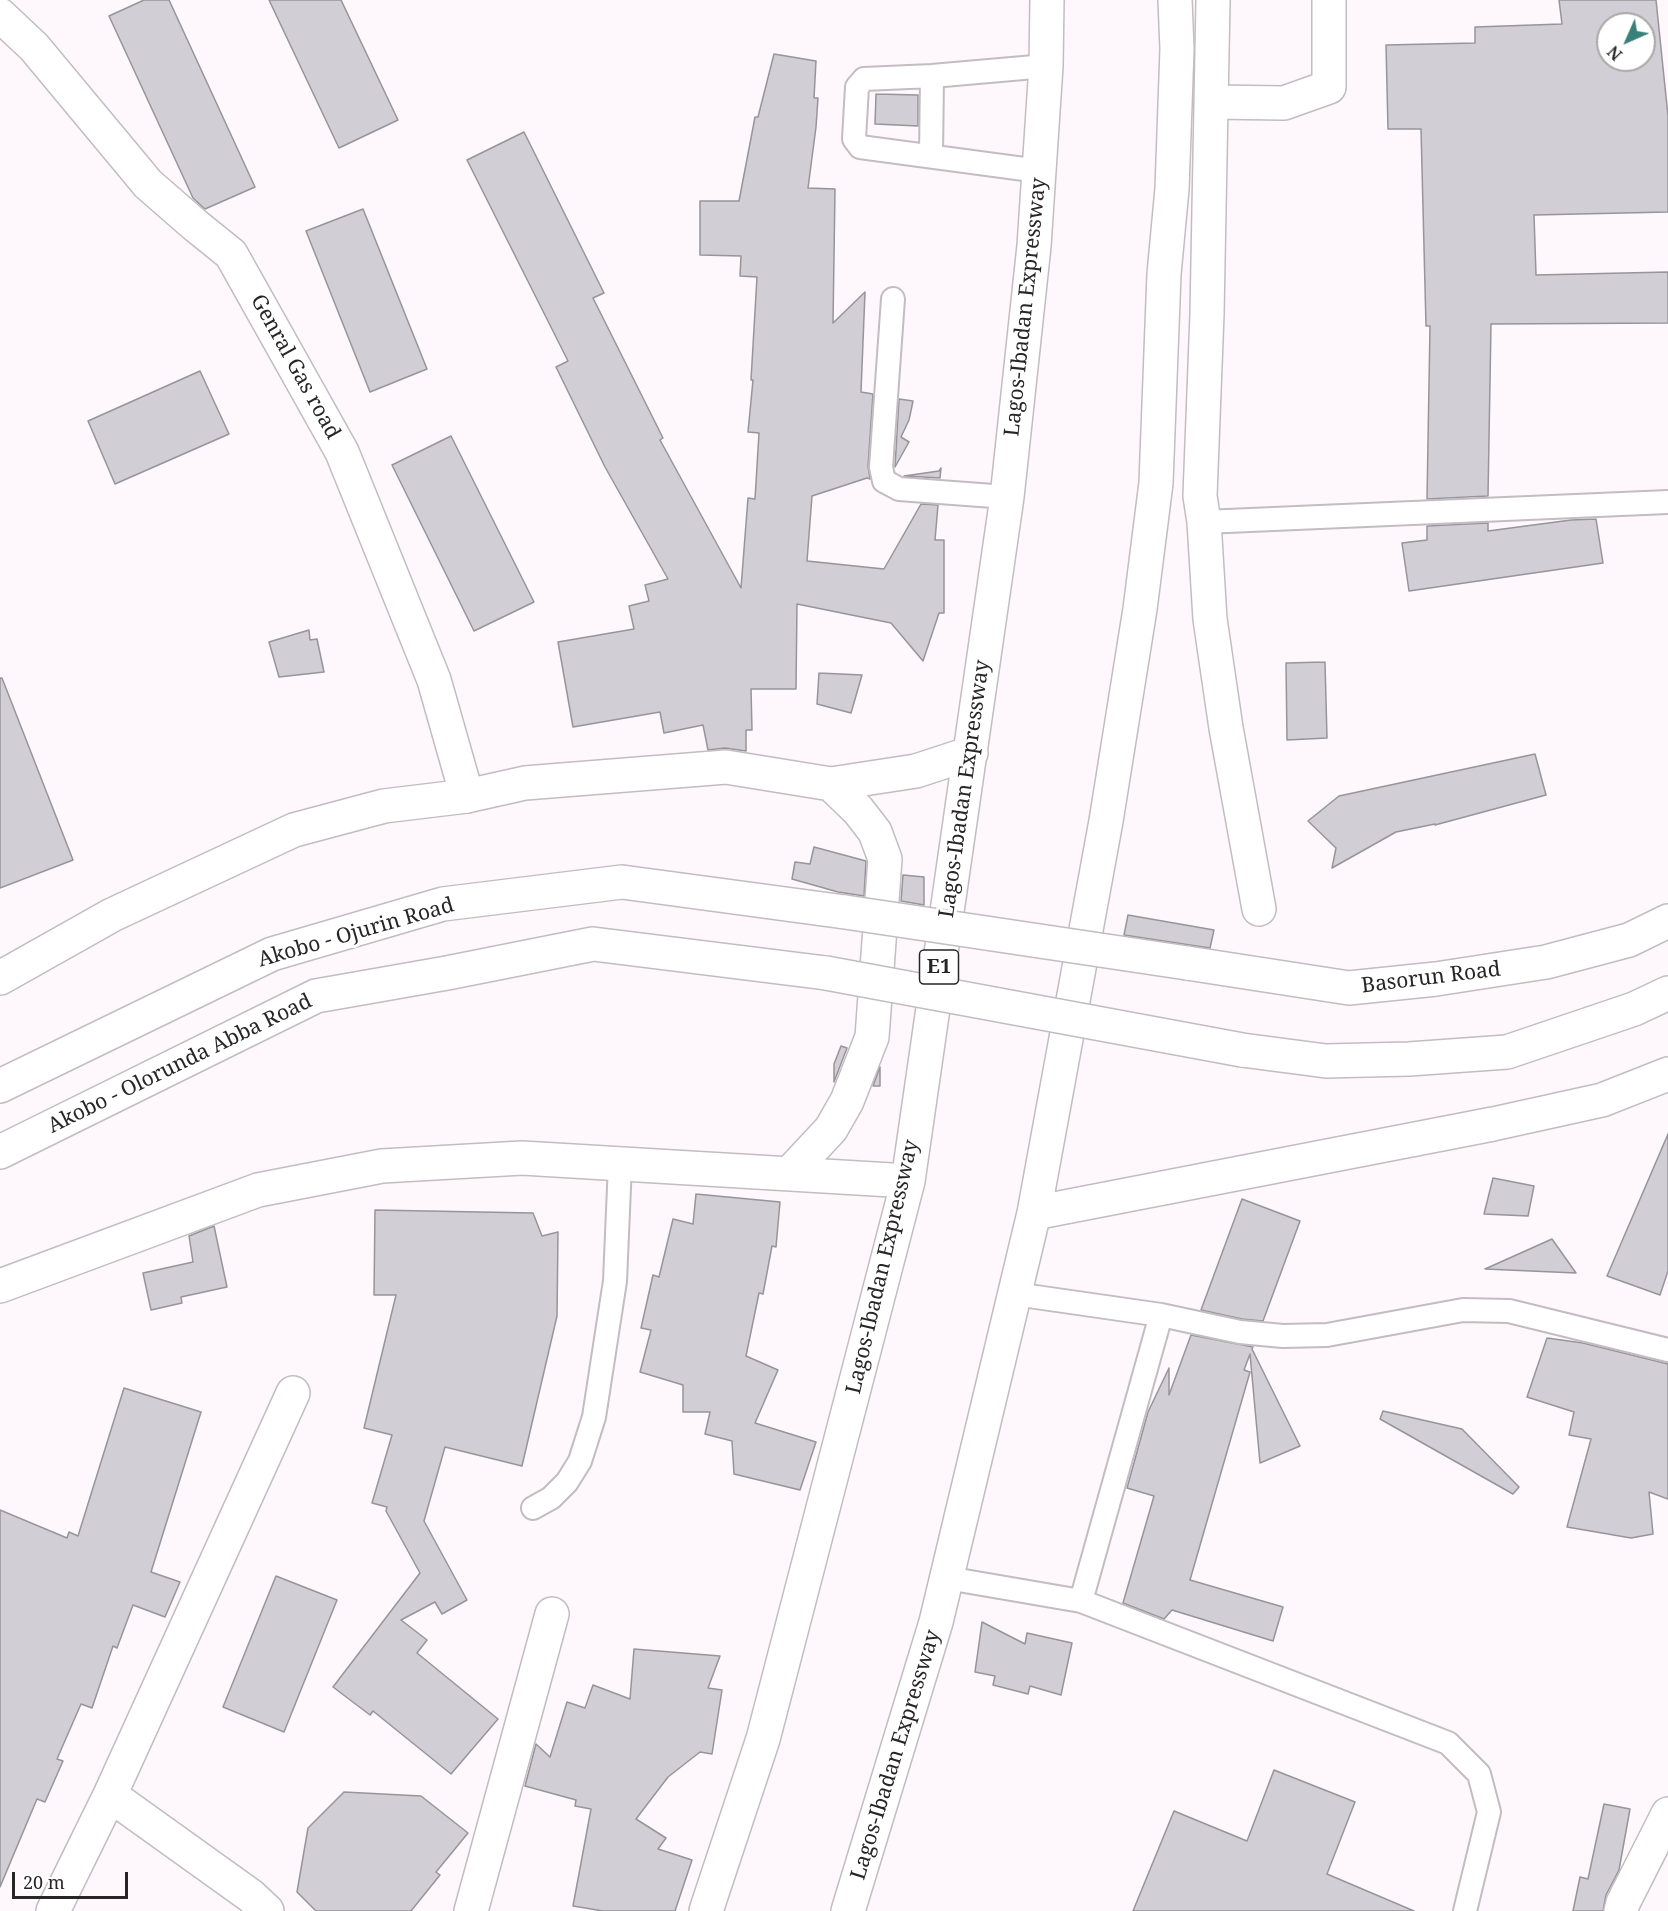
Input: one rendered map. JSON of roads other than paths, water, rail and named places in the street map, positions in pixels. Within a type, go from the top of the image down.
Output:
[{"type":"main road","name":"Lagos-Ibadan Expressway","points":[[706,1911],[763,1739],[908,1181],[1007,497],[1033,258],[1046,66],[1047,0]]},
{"type":"main road","name":"Lagos-Ibadan Expressway","points":[[848,1911],[936,1622],[1034,1214],[1106,820],[1140,609],[1156,483],[1164,273],[1172,189],[1177,49],[1175,0]]},
{"type":"main road","points":[[1213,0],[1200,496],[1212,630],[1226,728],[1259,909]]},
{"type":"main road","points":[[1212,102],[1284,103],[1329,87],[1329,0]]},
{"type":"main road","name":"Genral Gas road","points":[[0,15],[34,47],[148,184],[231,254],[342,452],[434,681],[467,796]]},
{"type":"main road","points":[[0,978],[112,915],[294,830],[384,806],[467,796],[525,783],[726,767],[831,784],[916,771],[971,753]]},
{"type":"main road","points":[[789,1174],[831,1129],[847,1101],[872,1037],[885,859],[875,832],[858,810],[831,784]]},
{"type":"main road","name":"Akobo - Ojurin Road","points":[[0,1086],[272,954],[443,904],[622,882],[845,912],[1187,963]]},
{"type":"main road","name":"Basorun Road","points":[[1187,963],[1349,988],[1436,979],[1546,962],[1629,940],[1668,921]]},
{"type":"main road","name":"Akobo - Olorunda Abba Road","points":[[0,1152],[316,996],[593,944],[826,973],[1242,1050],[1326,1061],[1409,1059],[1507,1052],[1634,1009],[1668,993]]},
{"type":"main road","points":[[1034,1214],[1580,1105],[1602,1100],[1668,1074]]},
{"type":"main road","points":[[0,1286],[258,1190],[382,1166],[522,1158],[908,1181]]},
{"type":"main road","points":[[53,1911],[110,1796],[293,1394]]},
{"type":"main road","points":[[471,1911],[552,1614]]},
{"type":"main road","points":[[110,1796],[251,1896],[267,1911]]},
{"type":"main road","points":[[1621,1911],[1668,1814]]},
{"type":"lane","points":[[1039,171],[860,147],[854,139],[857,87],[864,79],[932,76],[1046,66]]},
{"type":"lane","points":[[931,156],[932,76]]},
{"type":"lane","points":[[893,299],[881,468],[884,481],[899,489],[1007,497]]},
{"type":"lane","points":[[1204,522],[1668,502]]},
{"type":"lane","points":[[533,1508],[551,1498],[567,1482],[580,1461],[594,1417],[615,1281],[620,1164]]},
{"type":"lane","points":[[1015,1294],[1161,1315],[1240,1332],[1283,1335],[1327,1335],[1463,1310],[1509,1311],[1668,1350]]},
{"type":"lane","points":[[1081,1601],[1161,1315]]},
{"type":"lane","points":[[947,1578],[1081,1601],[1448,1743],[1479,1774],[1489,1812],[1465,1911]]}]
